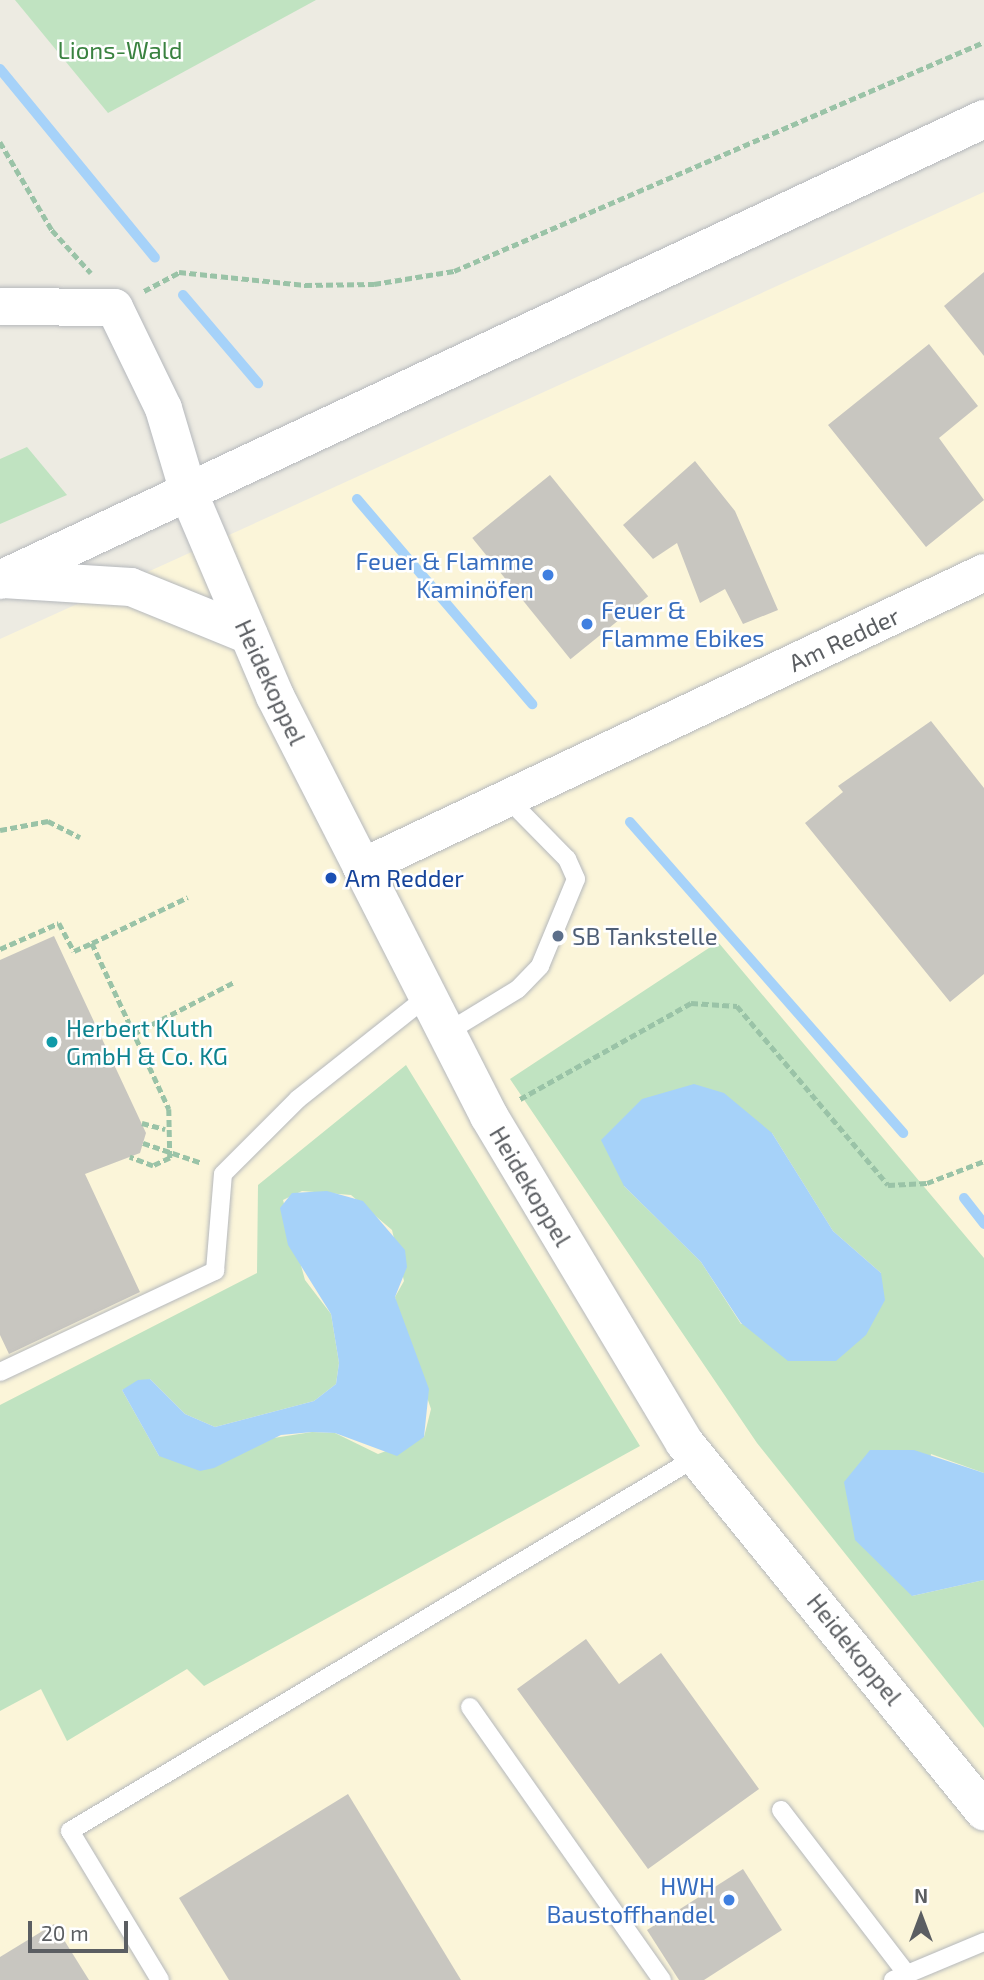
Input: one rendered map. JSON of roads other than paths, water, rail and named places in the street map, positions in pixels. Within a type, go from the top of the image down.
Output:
[{"type":"street","points":[[2,580],[984,119]]},
{"type":"street","points":[[0,306],[114,307],[163,408],[188,492]]},
{"type":"street","name":"Heidekoppel","points":[[188,492],[249,635],[362,867],[489,1116],[697,1457],[984,1811]]},
{"type":"street","name":"Am Redder","points":[[362,867],[984,572]]},
{"type":"street","points":[[2,580],[131,587],[249,635]]},
{"type":"lane","points":[[446,1033],[518,989],[540,966],[576,879],[567,859],[507,798]]},
{"type":"lane","points":[[0,1372],[215,1270],[223,1174],[298,1099],[428,996]]},
{"type":"lane","points":[[160,1980],[70,1831],[697,1457]]},
{"type":"lane","points":[[470,1707],[662,1980]]},
{"type":"lane","points":[[781,1810],[900,1977],[984,1942]]},
{"type":"water","points":[[694,1084],[724,1093],[772,1133],[833,1231],[881,1273],[885,1300],[866,1335],[836,1361],[788,1361],[741,1323],[701,1262],[624,1186],[601,1140],[642,1099]]},
{"type":"water","points":[[327,1191],[363,1201],[405,1250],[407,1267],[395,1297],[429,1389],[424,1437],[397,1456],[335,1433],[281,1435],[214,1468],[200,1471],[159,1456],[122,1390],[138,1380],[150,1379],[185,1414],[215,1427],[314,1401],[336,1384],[339,1363],[331,1314],[288,1245],[280,1208],[292,1193]]},
{"type":"water","points":[[870,1450],[914,1450],[984,1473],[984,1580],[912,1596],[855,1540],[844,1482]]},
{"type":"waterway","points":[[0,69],[155,258]]},
{"type":"waterway","points":[[183,295],[258,383]]},
{"type":"waterway","points":[[357,499],[532,704]]},
{"type":"waterway","points":[[630,822],[903,1133]]},
{"type":"waterway","points":[[964,1198],[984,1224]]},
{"type":"place","name":"Feuer & Flamme Kaminöfen","points":[[548,575]]},
{"type":"place","name":"Feuer & Flamme Ebikes","points":[[587,624]]},
{"type":"place","name":"Am Redder","points":[[331,878]]},
{"type":"place","name":"SB Tankstelle","points":[[558,936]]},
{"type":"place","name":"Herbert Kluth GmbH & Co. KG","points":[[52,1042]]},
{"type":"place","name":"HWH Baustoffhandel","points":[[729,1900]]},
{"type":"park label","name":"Lions-Wald","points":[[120,50]]}]
